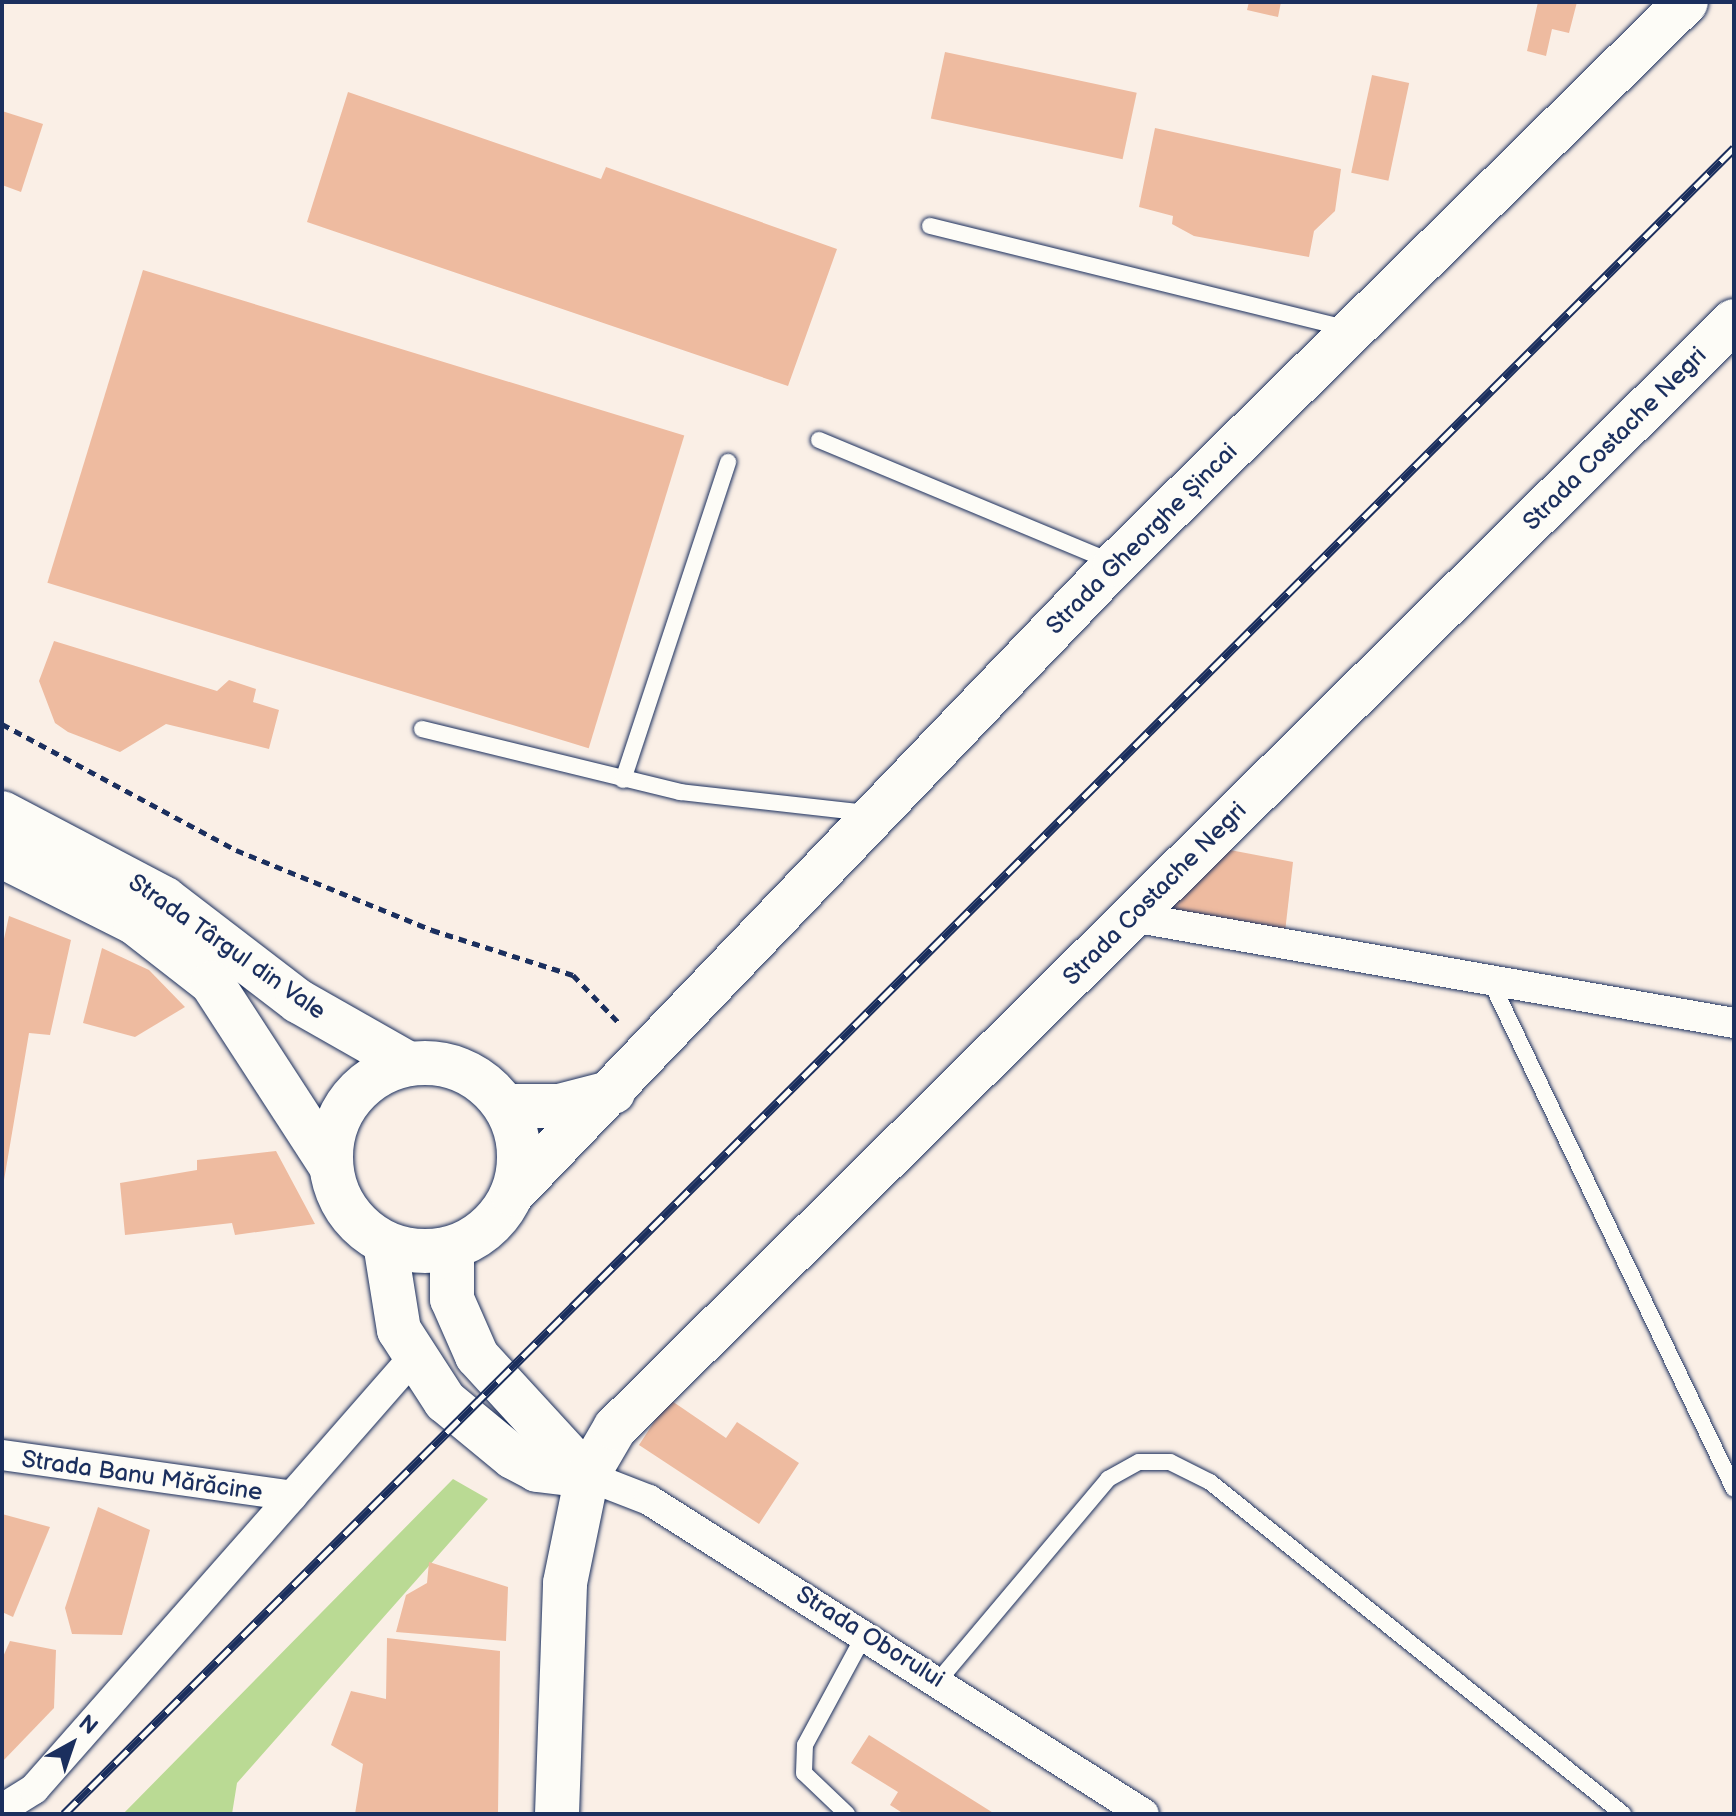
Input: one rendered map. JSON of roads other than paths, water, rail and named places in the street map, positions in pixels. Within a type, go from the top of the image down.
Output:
[{"type":"main road","name":"Strada Gheorghe Șincai","points":[[512,1194],[614,1092],[872,813],[1115,564],[1686,2]]},
{"type":"main road","name":"Strada Costache Negri","points":[[587,1476],[615,1428],[1734,321]]},
{"type":"main road","name":"Strada Târgul din Vale","points":[[2,813],[165,899],[298,1001],[407,1063]]},
{"type":"main road","name":"Strada Târgul din Vale","points":[[2,856],[135,923],[212,983],[330,1165]]},
{"type":"main road","points":[[407,1063],[462,1069],[505,1106],[517,1134],[512,1194],[488,1227],[452,1248],[385,1243],[348,1211],[330,1165],[332,1138],[358,1089],[407,1063]]},
{"type":"main road","points":[[505,1106],[559,1106],[614,1092]]},
{"type":"main road","points":[[385,1243],[392,1304],[412,1359],[487,1442],[537,1470],[587,1476]]},
{"type":"main road","points":[[452,1248],[452,1299],[477,1356],[587,1476]]},
{"type":"main road","points":[[557,1814],[565,1583],[587,1476]]},
{"type":"street","points":[[1132,917],[1734,1023]]},
{"type":"street","name":"Strada Banu Mărăcine","points":[[2,1455],[292,1496],[412,1359]]},
{"type":"street","name":"Strada Oborului","points":[[587,1476],[649,1500],[939,1680],[1144,1814]]},
{"type":"street","points":[[2,1809],[34,1789],[292,1496]]},
{"type":"lane","points":[[930,226],[1353,331]]},
{"type":"lane","points":[[819,440],[1115,564]]},
{"type":"lane","points":[[623,780],[728,462]]},
{"type":"lane","points":[[422,729],[623,780],[872,813]]},
{"type":"lane","points":[[1490,980],[1734,1489]]},
{"type":"lane","points":[[939,1680],[1108,1479],[1139,1462],[1170,1462],[1210,1482],[1623,1814]]},
{"type":"lane","points":[[847,1814],[804,1773],[805,1745],[865,1634]]},
{"type":"railway","points":[[64,1814],[1734,148]]}]
